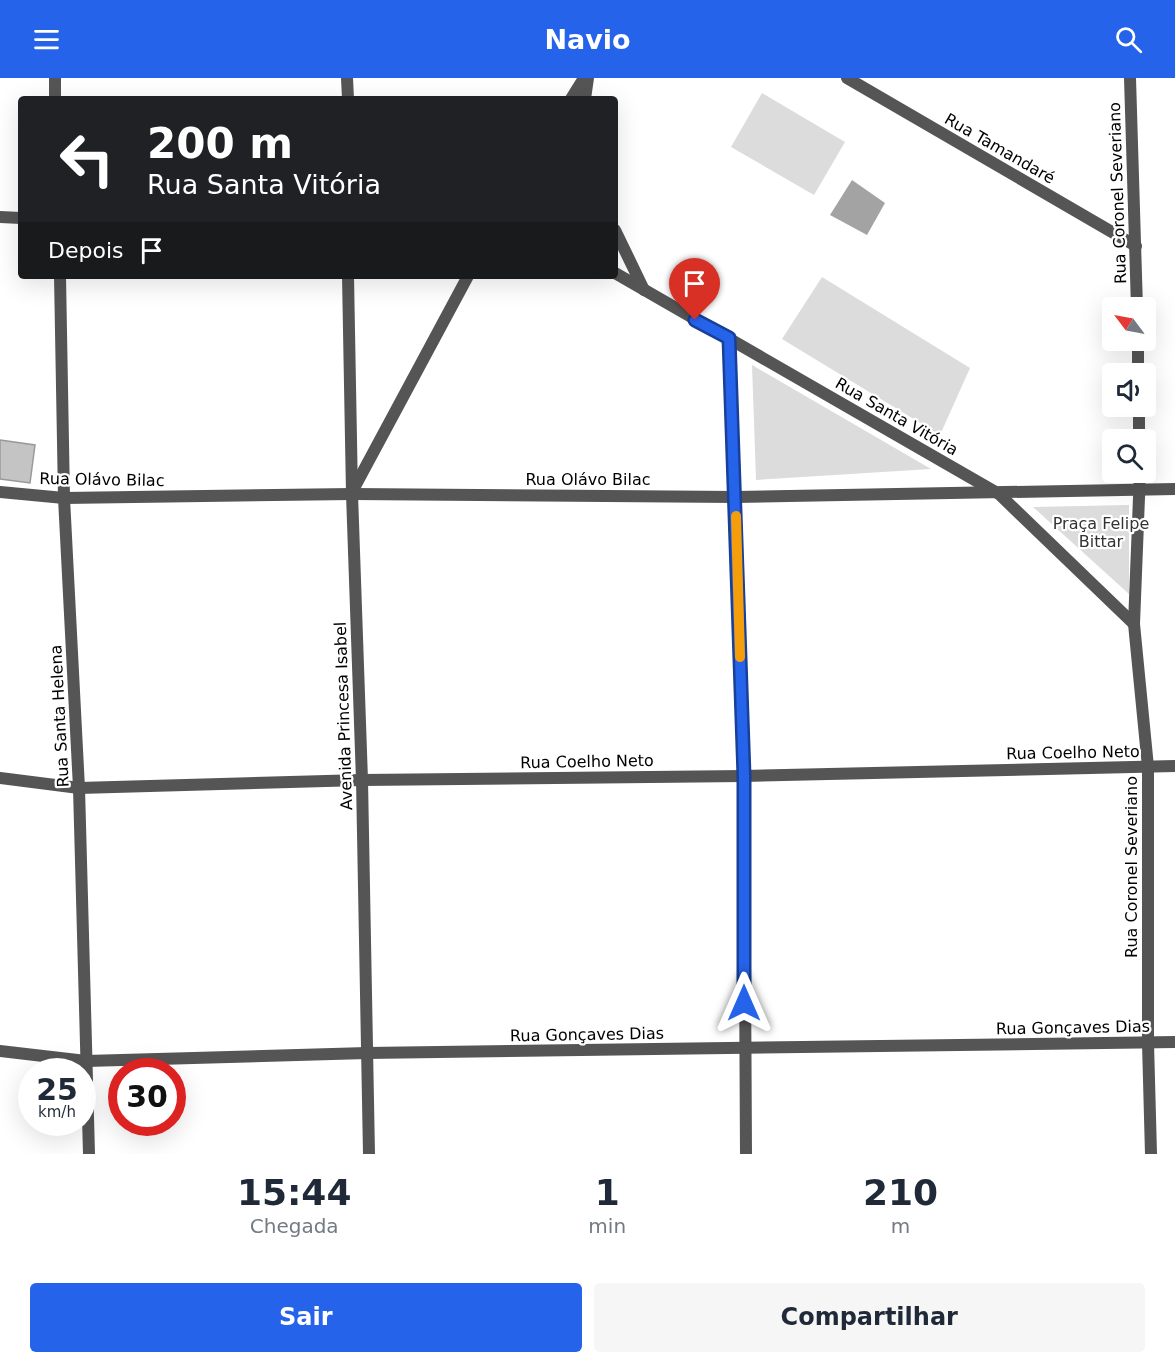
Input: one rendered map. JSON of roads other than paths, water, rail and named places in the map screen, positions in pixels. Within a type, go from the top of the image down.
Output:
[{"type":"street","points":[[55,78],[55,96]]},
{"type":"street","points":[[347,78],[348,96]]},
{"type":"street","points":[[573,96],[584,78]]},
{"type":"street","points":[[585,96],[588,78]]},
{"type":"street","name":"Rua Tamandaré","points":[[847,78],[1136,246]]},
{"type":"street","name":"Rua Coronel Severiano","points":[[1130,78],[1137,297]]},
{"type":"street","points":[[0,217],[18,218]]},
{"type":"street","points":[[618,237],[645,291]]},
{"type":"street","name":"Rua Santa Vitória","points":[[618,275],[999,494],[1134,624]]},
{"type":"street","name":"Rua Santa Helena","points":[[60,279],[64,498],[79,788],[87,1058]]},
{"type":"street","name":"Avenida Princesa Isabel","points":[[348,279],[352,494],[362,780],[369,1154]]},
{"type":"street","points":[[352,494],[466,279]]},
{"type":"street","points":[[729,338],[744,776],[746,1154]]},
{"type":"street","name":"Rua Coronel Severiano","points":[[1140,483],[1134,624],[1148,767],[1148,1043],[1151,1154]]},
{"type":"street","name":"Rua Olávo Bilac","points":[[0,492],[64,498],[352,494],[736,497],[1175,489]]},
{"type":"street","name":"Rua Coelho Neto","points":[[0,778],[79,788],[362,780],[744,776],[1175,766]]},
{"type":"street","name":"Rua Gonçaves Dias","points":[[96,1061],[367,1053],[1175,1042]]},
{"type":"street","name":"Rua Gonçaves Dias","points":[[0,1051],[61,1058]]},
{"type":"street","name":"Rua Santa Helena","points":[[89,1136],[89,1154]]},
{"type":"park label","name":"Praça Felipe Bittar","points":[[1101,532]]}]
